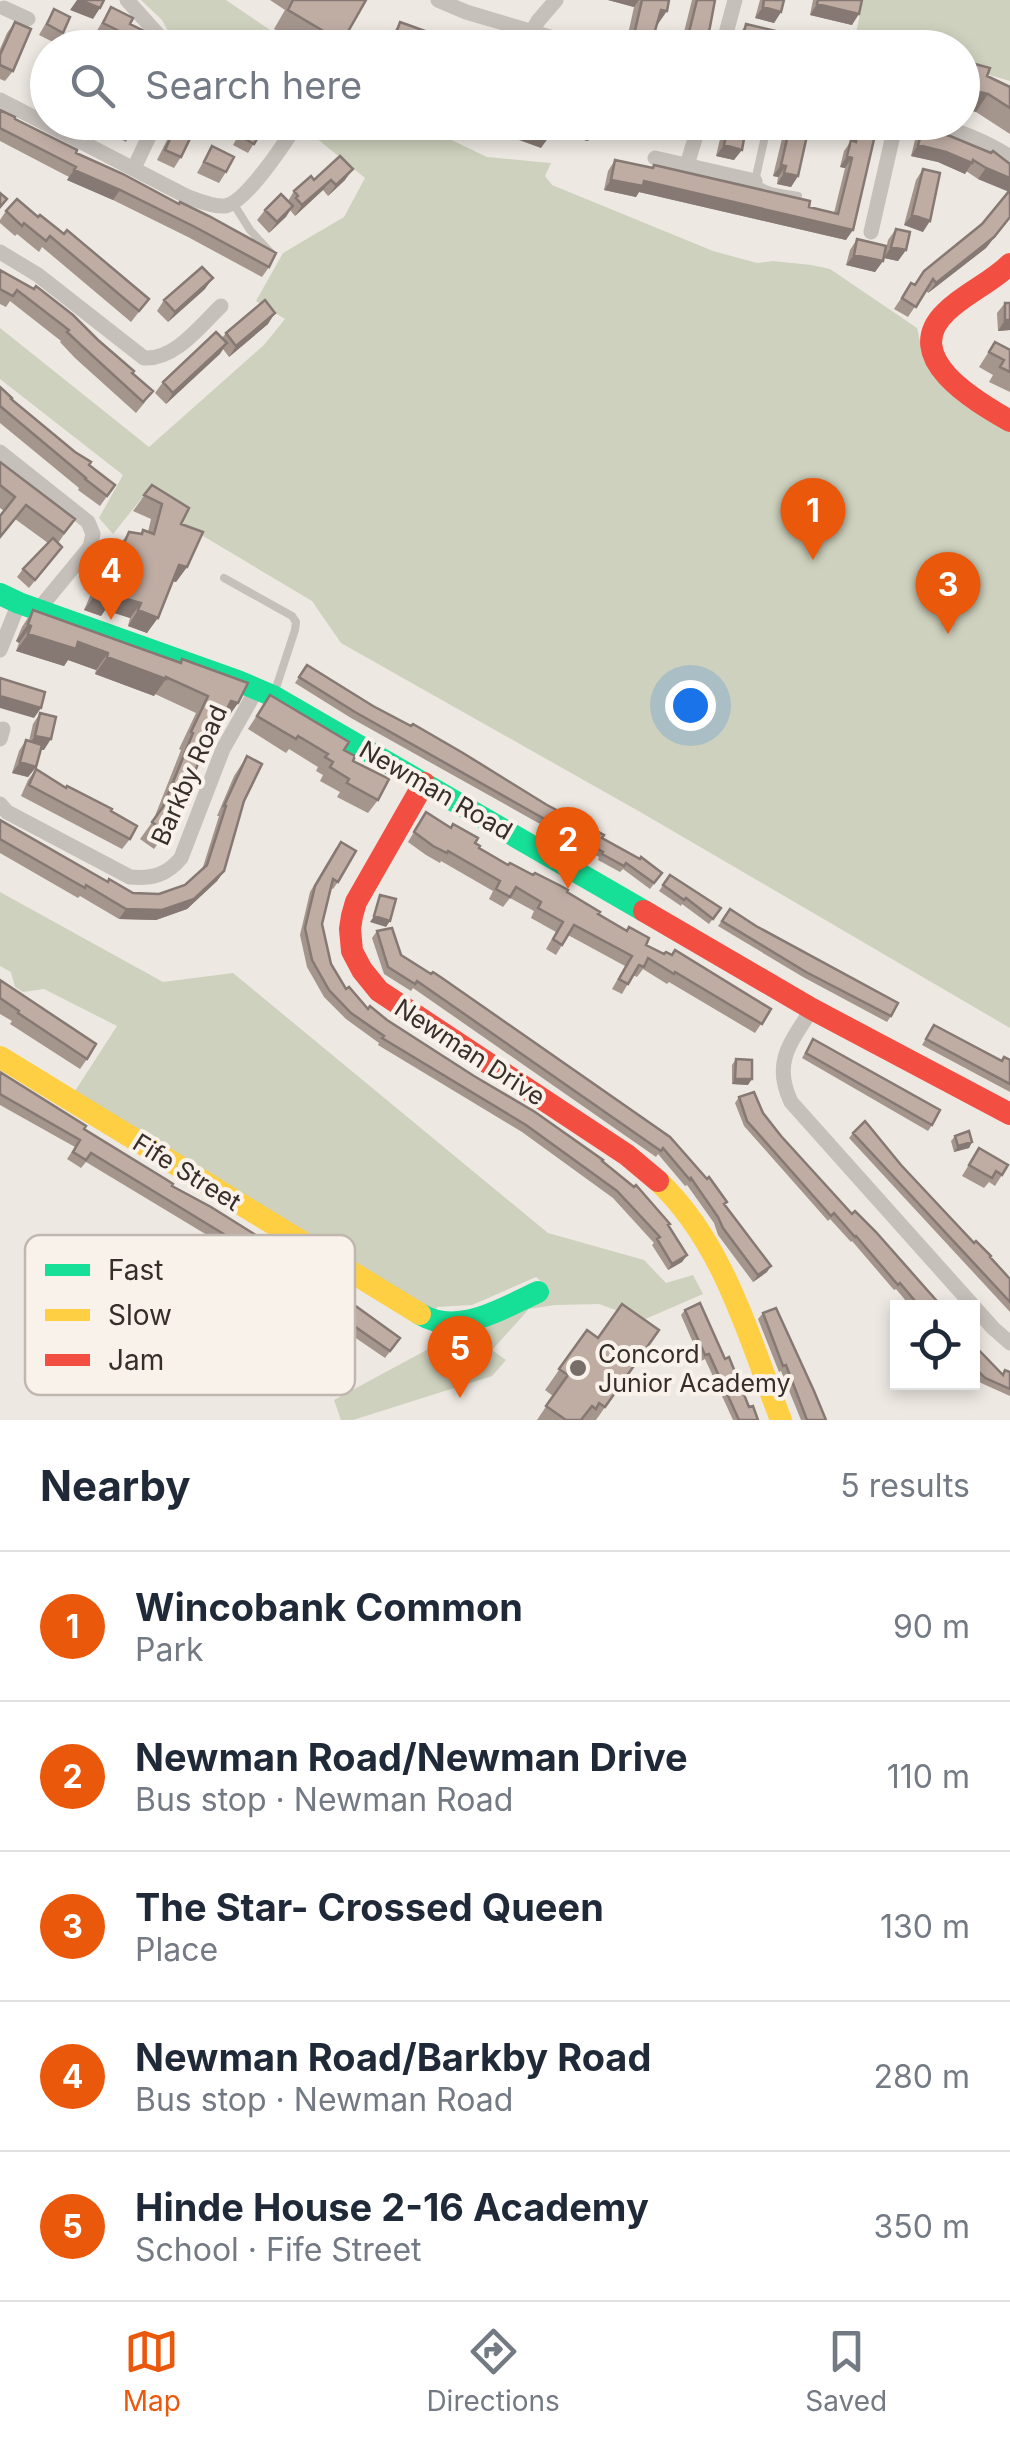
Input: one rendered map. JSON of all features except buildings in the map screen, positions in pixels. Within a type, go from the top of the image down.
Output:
[{"type":"street","points":[[128,0],[156,30]]},
{"type":"street","points":[[438,0],[522,30]]},
{"type":"street","points":[[533,30],[556,0]]},
{"type":"street","points":[[727,30],[735,0]]},
{"type":"street","points":[[4,8],[28,19]]},
{"type":"street","points":[[0,100],[30,115]]},
{"type":"street","points":[[79,140],[186,196],[224,206],[246,191],[287,140]]},
{"type":"street","points":[[134,168],[147,140]]},
{"type":"street","points":[[687,165],[695,140]]},
{"type":"street","points":[[871,232],[892,140]]},
{"type":"street","points":[[980,140],[1010,158]]},
{"type":"street","points":[[282,147],[298,158]]},
{"type":"street","points":[[655,158],[755,180]]},
{"type":"street","points":[[0,252],[38,275],[144,358],[170,353],[221,306]]},
{"type":"street","points":[[1009,267],[946,312],[936,323],[930,348],[946,376],[1010,422]]},
{"type":"street","points":[[0,452],[88,522],[93,534],[90,547],[19,602],[0,650]]},
{"type":"street","name":"Newman Road","points":[[19,602],[265,693],[812,1009],[1010,1114]]},
{"type":"street","name":"Barkby Road","points":[[0,804],[7,812],[130,877],[161,875],[182,858],[223,748],[265,693]]},
{"type":"street","name":"Newman Drive","points":[[424,782],[356,902],[350,940],[359,967],[379,991],[656,1178],[702,1235],[724,1278],[781,1420]]},
{"type":"street","points":[[812,1009],[782,1065],[790,1102],[1010,1343]]},
{"type":"street","name":"Fife Street","points":[[0,1056],[291,1235]]},
{"type":"street","name":"Fife Street","points":[[355,1274],[440,1324],[464,1322],[538,1292]]},
{"type":"lane","points":[[764,140],[755,180],[763,189],[798,196]]},
{"type":"lane","points":[[233,203],[250,230],[272,253]]},
{"type":"lane","points":[[224,578],[292,616],[296,622],[265,693]]},
{"type":"green space","points":[[141,0],[226,0],[270,30],[168,30]]},
{"type":"green space","points":[[863,0],[1010,0],[1010,81],[980,72],[980,30],[857,30]]},
{"type":"green space","points":[[319,140],[452,140],[487,157],[551,163],[545,176],[552,185],[713,251],[757,263],[773,261],[830,269],[917,328],[924,359],[1010,429],[1010,1028],[341,643],[312,601],[141,499],[113,534],[99,518],[123,475],[0,379],[0,328],[149,447],[264,345],[285,319],[256,301],[283,253],[344,217],[365,178]]},
{"type":"green space","points":[[0,892],[163,982],[233,973],[548,1233],[644,1260],[666,1283],[693,1275],[703,1294],[643,1320],[599,1304],[529,1309],[492,1350],[506,1360],[492,1376],[353,1420],[341,1420],[334,1400],[355,1395],[355,1389],[549,1288],[536,1277],[472,1305],[437,1307],[432,1319],[355,1270],[355,1235],[300,1235],[75,1091],[117,1026],[44,989],[23,992],[15,987],[11,972],[0,966]]},
{"type":"traffic: fast","points":[[0,594],[273,696],[644,911]]},
{"type":"traffic: fast","points":[[420,1314],[450,1323],[465,1321],[538,1292]]},
{"type":"traffic: slow","points":[[0,1057],[291,1235]]},
{"type":"traffic: slow","points":[[658,1181],[701,1233],[717,1262],[781,1420]]},
{"type":"traffic: slow","points":[[355,1274],[420,1314]]},
{"type":"traffic: jam","points":[[1010,264],[946,312],[934,329],[931,345],[947,376],[1010,421]]},
{"type":"traffic: jam","points":[[424,783],[356,902],[350,929],[352,951],[362,970],[379,991],[627,1155],[658,1181]]},
{"type":"traffic: jam","points":[[644,911],[812,1009],[1010,1114]]},
{"type":"place","name":"Wincobank Common","points":[[813,560]]},
{"type":"place","name":"Newman Road/Barkby Road","points":[[111,620]]},
{"type":"place","name":"The Star- Crossed Queen","points":[[948,634]]},
{"type":"place","name":"Newman Road/Newman Drive","points":[[568,889]]},
{"type":"place","name":"Concord Junior Academy","points":[[578,1368]]},
{"type":"place","name":"Hinde House 2-16 Academy","points":[[460,1398]]}]
